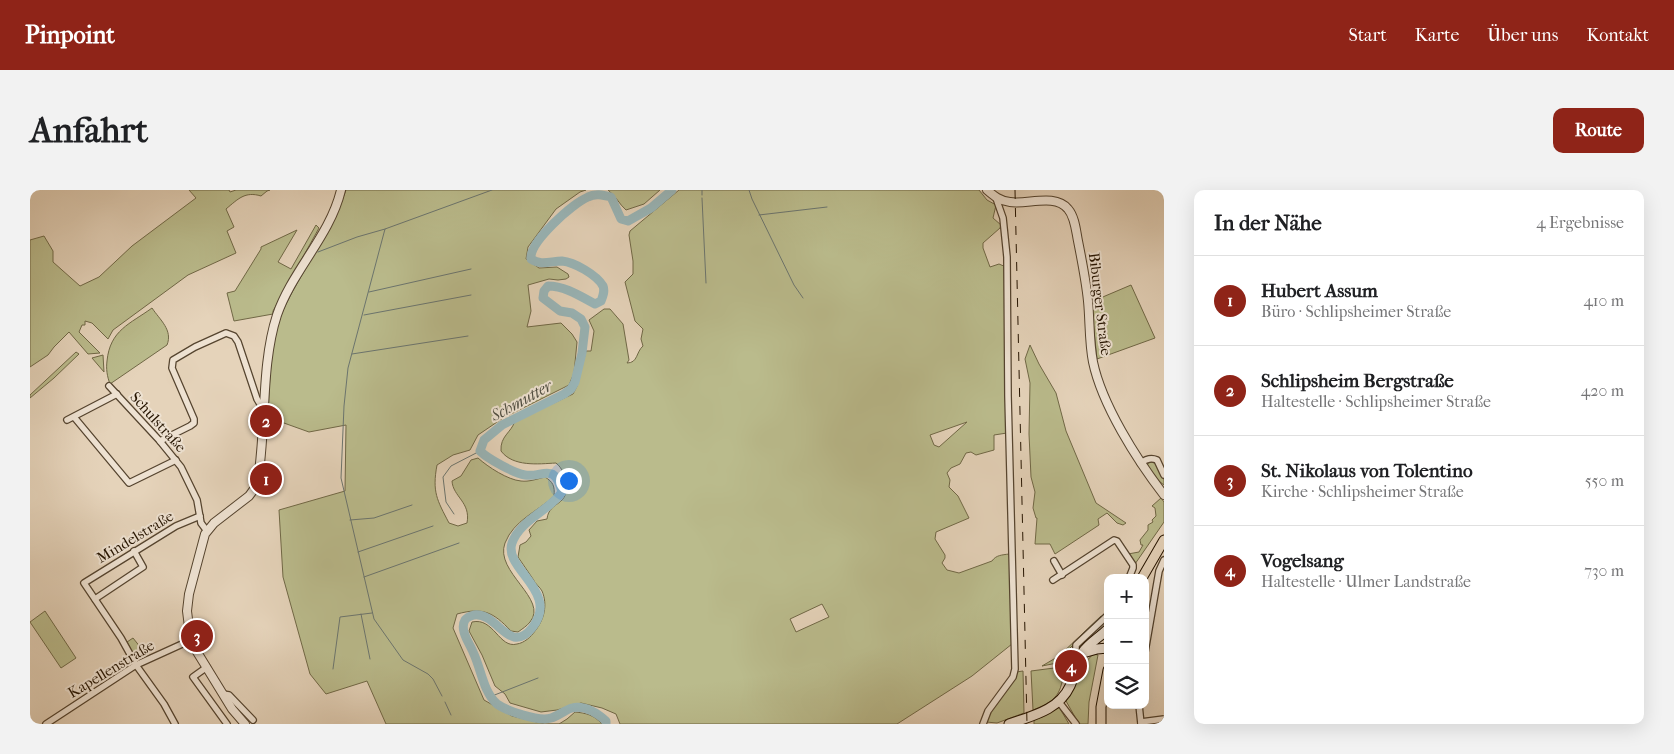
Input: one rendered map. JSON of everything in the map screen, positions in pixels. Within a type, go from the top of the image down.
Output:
[{"type":"main road","points":[[1144,574],[1164,540]]},
{"type":"main road","points":[[1009,724],[1048,710],[1059,702],[1070,688],[1081,655],[1088,646],[1104,633]]},
{"type":"main road","points":[[1096,640],[1104,641]]},
{"type":"main road","points":[[1081,655],[1097,648],[1104,648]]},
{"type":"main road","points":[[1101,724],[1101,707],[1104,691]]},
{"type":"street","points":[[245,724],[223,694],[191,640],[188,623],[188,602],[207,531],[249,496],[257,485],[270,342],[283,302],[330,218],[341,190]]},
{"type":"street","points":[[983,724],[988,711],[1013,677],[1015,669],[1008,396],[1007,257],[1003,218],[996,198],[987,190]]},
{"type":"street","name":"Biburger Straße","points":[[996,198],[1010,202],[1054,202],[1062,204],[1069,210],[1074,222],[1086,291],[1095,369],[1104,395],[1140,463],[1164,494]]},
{"type":"street","points":[[160,441],[194,423],[172,368],[173,360],[195,347],[226,333],[234,336],[238,342],[257,399],[264,407]]},
{"type":"street","name":"Schulstraße","points":[[110,386],[176,460],[197,500],[202,526],[207,531]]},
{"type":"street","points":[[67,420],[117,394]]},
{"type":"street","points":[[74,416],[129,483],[176,460]]},
{"type":"street","points":[[1140,463],[1153,458],[1157,460],[1164,475]]},
{"type":"street","name":"Biburger Straße","points":[[1151,478],[1164,488]]},
{"type":"street","name":"Mindelstraße","points":[[95,599],[84,583],[176,526],[200,516]]},
{"type":"street","points":[[1053,580],[1114,540],[1117,541],[1133,565],[1131,574]]},
{"type":"street","points":[[134,551],[143,566],[95,599],[121,638],[136,665],[164,704],[175,724]]},
{"type":"street","points":[[1054,560],[1062,574]]},
{"type":"street","points":[[1149,629],[1159,571],[1164,560]]},
{"type":"street","points":[[1081,655],[1076,653],[1076,645],[1104,619]]},
{"type":"street","name":"Kapellenstraße","points":[[46,724],[136,665],[191,640]]},
{"type":"street","points":[[207,667],[193,677],[226,724]]},
{"type":"street","points":[[223,694],[229,695],[253,720]]},
{"type":"street","points":[[1059,702],[1076,724]]},
{"type":"street","points":[[1139,709],[1141,723],[1164,718]]},
{"type":"street","points":[[56,718],[60,724]]},
{"type":"green space","points":[[189,190],[229,190],[230,192],[236,190],[270,190],[261,196],[246,195],[226,209],[234,227],[227,231],[236,253],[188,275],[113,330],[108,339],[92,323],[85,321],[85,325],[82,325],[79,332],[100,353],[88,354],[69,332],[48,355],[30,367],[30,240],[44,236],[53,251],[53,262],[80,286],[99,277],[132,246],[196,198]]},
{"type":"green space","points":[[346,190],[586,190],[580,192],[556,209],[528,247],[526,259],[539,268],[557,267],[568,274],[569,277],[566,279],[549,279],[528,285],[531,311],[527,327],[561,323],[572,334],[577,342],[574,373],[569,385],[503,418],[478,435],[470,450],[453,455],[437,465],[435,482],[435,489],[441,508],[449,523],[458,526],[467,523],[468,516],[464,505],[453,487],[452,481],[461,476],[471,460],[478,458],[498,472],[516,480],[527,481],[545,477],[553,485],[554,496],[520,522],[505,543],[504,554],[507,564],[533,604],[534,613],[530,622],[518,632],[511,631],[493,615],[474,611],[457,614],[453,628],[484,700],[512,716],[545,724],[386,724],[367,681],[326,694],[310,674],[283,577],[279,510],[345,491],[346,425],[309,432],[270,418],[268,412],[270,372],[276,332],[285,306],[326,235]]},
{"type":"green space","points":[[608,190],[660,190],[644,204],[626,210]]},
{"type":"green space","points":[[679,190],[979,190],[987,200],[996,205],[993,218],[1001,225],[983,243],[983,248],[990,267],[999,264],[1006,267],[1007,433],[994,435],[994,450],[976,455],[971,452],[966,453],[960,464],[951,468],[947,473],[950,480],[949,487],[958,496],[969,518],[936,532],[935,539],[945,555],[942,563],[947,570],[959,573],[992,561],[997,556],[1009,554],[1011,558],[1012,644],[972,676],[897,724],[620,724],[616,714],[602,708],[581,703],[557,710],[541,712],[510,703],[505,694],[495,686],[469,631],[472,622],[480,622],[491,628],[505,642],[517,644],[527,639],[538,627],[545,607],[544,596],[518,557],[520,545],[531,536],[529,530],[537,521],[547,519],[552,509],[565,495],[566,489],[562,471],[556,463],[526,463],[512,460],[501,451],[502,442],[515,421],[573,394],[577,386],[586,351],[591,351],[594,331],[589,320],[604,309],[610,309],[623,324],[629,360],[627,363],[631,363],[635,359],[643,346],[641,339],[643,329],[635,321],[625,282],[633,274],[630,231]],"holes":[[[967,422],[939,447],[934,445],[930,435]],[[822,604],[829,617],[796,632],[790,619]]]},
{"type":"green space","points":[[316,225],[319,228],[273,314],[234,321],[227,293],[235,291],[261,247],[297,230],[278,262],[291,269]]},
{"type":"green space","points":[[1131,285],[1155,338],[1097,359],[1091,302]]},
{"type":"green space","points":[[152,308],[167,330],[167,345],[110,384],[107,364],[112,342],[122,329]]},
{"type":"green space","points":[[1030,345],[1056,393],[1066,431],[1096,503],[1126,523],[1123,525],[1117,523],[1107,513],[1098,519],[1099,525],[1055,554],[1050,544],[1035,544],[1037,518],[1033,508],[1035,492],[1031,477],[1029,434],[1030,383],[1025,359]]},
{"type":"green space","points":[[76,352],[79,354],[30,398],[30,395]]},
{"type":"green space","points":[[103,355],[104,372],[92,358]]},
{"type":"green space","points":[[1152,462],[1158,465],[1164,478],[1164,485],[1154,477],[1147,467],[1148,463]]},
{"type":"green space","points":[[1161,498],[1164,502],[1164,522],[1135,564],[1128,554],[1139,552],[1143,545],[1141,545],[1140,540],[1148,530],[1148,525],[1153,522],[1152,520],[1156,516],[1155,508],[1152,506]]},
{"type":"green space","points":[[45,611],[76,658],[61,668],[30,622]]},
{"type":"green space","points":[[1101,616],[1103,617],[1057,663],[1042,666],[1059,656]]},
{"type":"green space","points":[[133,638],[141,648],[140,651],[144,657],[137,661],[127,642]]},
{"type":"green space","points":[[1094,654],[1098,655],[1089,702],[1088,724],[1079,724],[1066,701],[1082,668]]},
{"type":"green space","points":[[1064,661],[1066,663],[1061,687],[1055,698],[1033,710],[1031,671],[1054,668]]},
{"type":"green space","points":[[1023,671],[1024,713],[997,723],[986,722],[987,715],[1016,672]]},
{"type":"green space","points":[[1059,707],[1069,724],[1034,724],[1034,719],[1042,717]]},
{"type":"green space","points":[[575,712],[590,715],[602,724],[559,724]]},
{"type":"waterway","points":[[442,696],[433,679],[428,674],[403,660],[374,619],[341,478],[344,406],[348,368],[385,229],[492,190]]},
{"type":"waterway","name":"Schmutter","points":[[606,724],[606,721],[599,715],[590,710],[577,707],[546,719],[523,715],[497,704],[488,693],[476,658],[464,632],[463,624],[469,617],[474,615],[482,616],[503,631],[517,637],[524,635],[532,628],[539,615],[540,603],[536,592],[515,562],[511,553],[512,543],[521,528],[550,505],[562,492],[559,482],[552,474],[520,474],[495,462],[480,451],[484,440],[502,425],[564,394],[571,389],[575,382],[582,353],[585,327],[581,319],[572,313],[560,311],[543,298],[544,291],[548,286],[554,286],[572,292],[595,304],[601,301],[604,292],[600,282],[579,266],[562,261],[542,263],[531,259],[532,252],[537,243],[562,215],[593,195],[611,197],[621,219],[628,221],[651,208],[672,190]]},
{"type":"waterway","points":[[702,190],[702,195]]},
{"type":"waterway","points":[[749,190],[794,285],[803,298]]},
{"type":"waterway","points":[[702,198],[706,283]]},
{"type":"waterway","points":[[759,215],[827,207]]},
{"type":"waterway","points":[[318,252],[357,237],[385,229]]},
{"type":"waterway","points":[[369,292],[471,269]]},
{"type":"waterway","points":[[364,315],[471,295]]},
{"type":"waterway","points":[[352,354],[468,336]]},
{"type":"waterway","points":[[454,514],[446,502],[443,477],[451,466],[480,451]]},
{"type":"waterway","points":[[350,520],[374,518],[412,505]]},
{"type":"waterway","points":[[358,552],[433,526]]},
{"type":"waterway","points":[[364,577],[459,543]]},
{"type":"waterway","points":[[333,669],[340,617],[372,613]]},
{"type":"waterway","points":[[361,614],[370,659]]},
{"type":"waterway","points":[[492,696],[538,678]]},
{"type":"waterway","points":[[445,702],[451,715]]},
{"type":"railway","points":[[1015,190],[1027,724]]},
{"type":"place","name":"Schlipsheim Bergstraße","points":[[266,421]]},
{"type":"place","name":"Hubert Assum","points":[[266,479]]},
{"type":"place","name":"St. Nikolaus von Tolentino","points":[[197,636]]},
{"type":"place","name":"Vogelsang","points":[[1071,666]]}]
